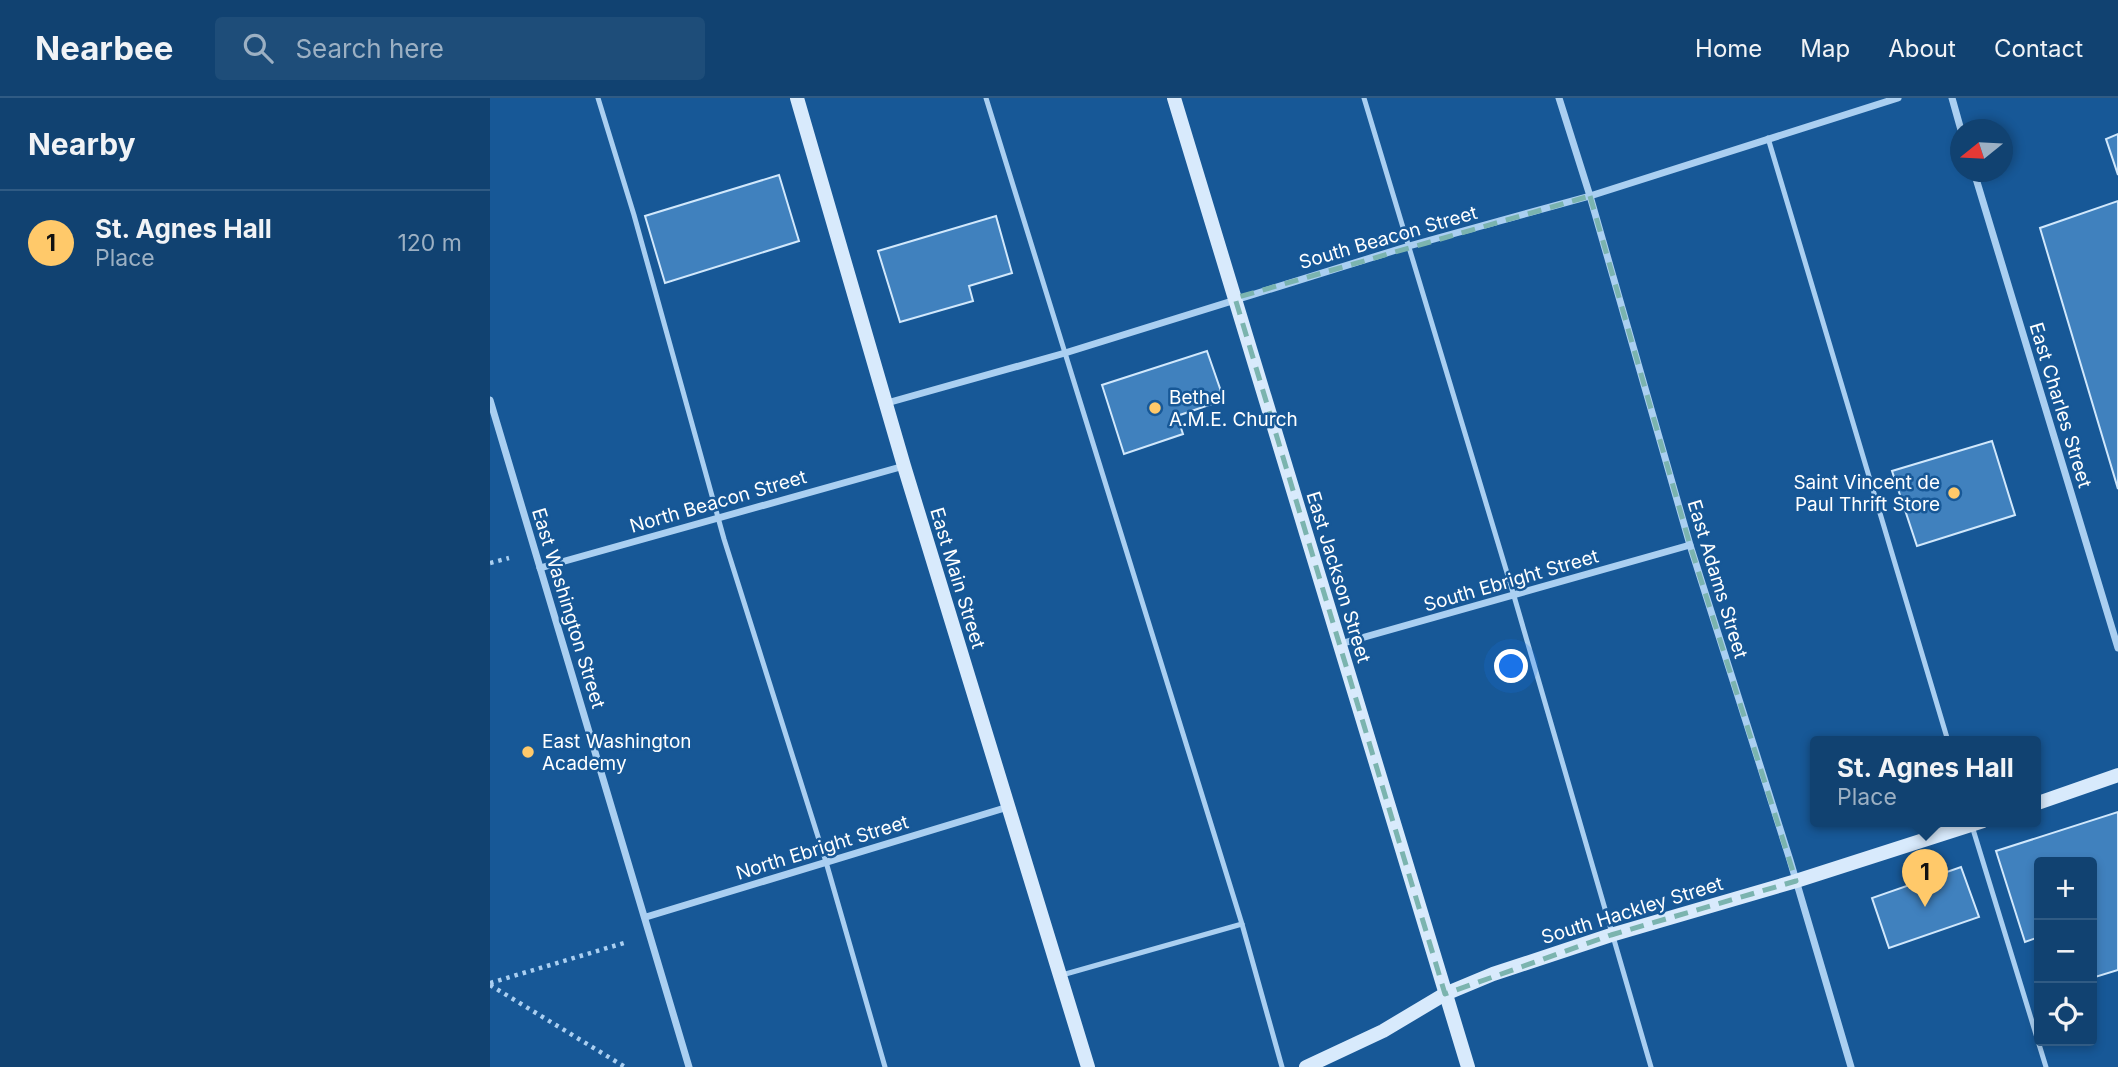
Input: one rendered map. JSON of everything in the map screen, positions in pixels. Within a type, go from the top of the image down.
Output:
[{"type":"main road","name":"East Main Street","points":[[797,98],[904,466],[1088,1067]]},
{"type":"main road","name":"East Jackson Street","points":[[1174,98],[1468,1067]]},
{"type":"main road","points":[[2041,802],[2118,775]]},
{"type":"main road","name":"South Hackley Street","points":[[1306,1067],[1383,1031],[1445,994],[1493,974],[1611,935],[1796,881],[1961,827]]},
{"type":"street","name":"East Adams Street","points":[[1559,98],[1590,195],[1690,545],[1796,881],[1851,1067]]},
{"type":"street","name":"South Beacon Street","points":[[887,402],[1065,353],[1235,298],[1590,195],[1898,98]]},
{"type":"street","points":[[1952,98],[1958,119]]},
{"type":"street","name":"East Charles Street","points":[[1977,182],[2118,648]]},
{"type":"street","name":"East Washington Street","points":[[490,400],[689,1067]]},
{"type":"street","name":"North Beacon Street","points":[[540,568],[904,466]]},
{"type":"street","name":"South Ebright Street","points":[[1340,644],[1690,545]]},
{"type":"street","name":"North Ebright Street","points":[[646,917],[1008,806]]},
{"type":"lane","points":[[598,98],[634,215],[719,518],[826,862],[884,1067]]},
{"type":"lane","points":[[986,98],[1242,924],[1282,1067]]},
{"type":"lane","points":[[1364,98],[1514,596],[1651,1067]]},
{"type":"lane","points":[[1768,138],[1947,736]]},
{"type":"lane","points":[[1977,827],[2046,1067]]},
{"type":"lane","points":[[1059,976],[1242,924]]},
{"type":"path","points":[[490,563],[509,558]]},
{"type":"path","points":[[490,984],[624,943]]},
{"type":"path","points":[[490,984],[625,1067]]},
{"type":"highlighted area","points":[[1590,196],[1690,545],[1796,881],[1611,935],[1445,994],[1235,298]]},
{"type":"building","points":[[2118,134],[2118,175],[2106,139]]},
{"type":"building","points":[[779,175],[799,241],[665,283],[645,216]]},
{"type":"building","points":[[2118,201],[2118,489],[2040,228]]},
{"type":"building","points":[[996,216],[1012,273],[969,286],[973,301],[900,322],[878,251]]},
{"type":"building","name":"Bethel A.M.E. Church","points":[[1207,351],[1224,400],[1177,416],[1183,434],[1124,454],[1102,385]]},
{"type":"building","name":"Saint Vincent de Paul Thrift Store","points":[[1992,441],[2015,515],[1917,546],[1892,471]]},
{"type":"building","points":[[2118,812],[2118,970],[2097,976],[2097,857],[2034,857],[2034,939],[2025,942],[1996,851]]},
{"type":"building","points":[[1961,867],[1979,917],[1889,948],[1872,898]]},
{"type":"place","name":"Bethel A.M.E. Church","points":[[1155,408]]},
{"type":"place","name":"Saint Vincent de Paul Thrift Store","points":[[1954,493]]},
{"type":"place","name":"East Washington Academy","points":[[528,752]]},
{"type":"place","name":"St. Agnes Hall","points":[[1925,907]]}]
